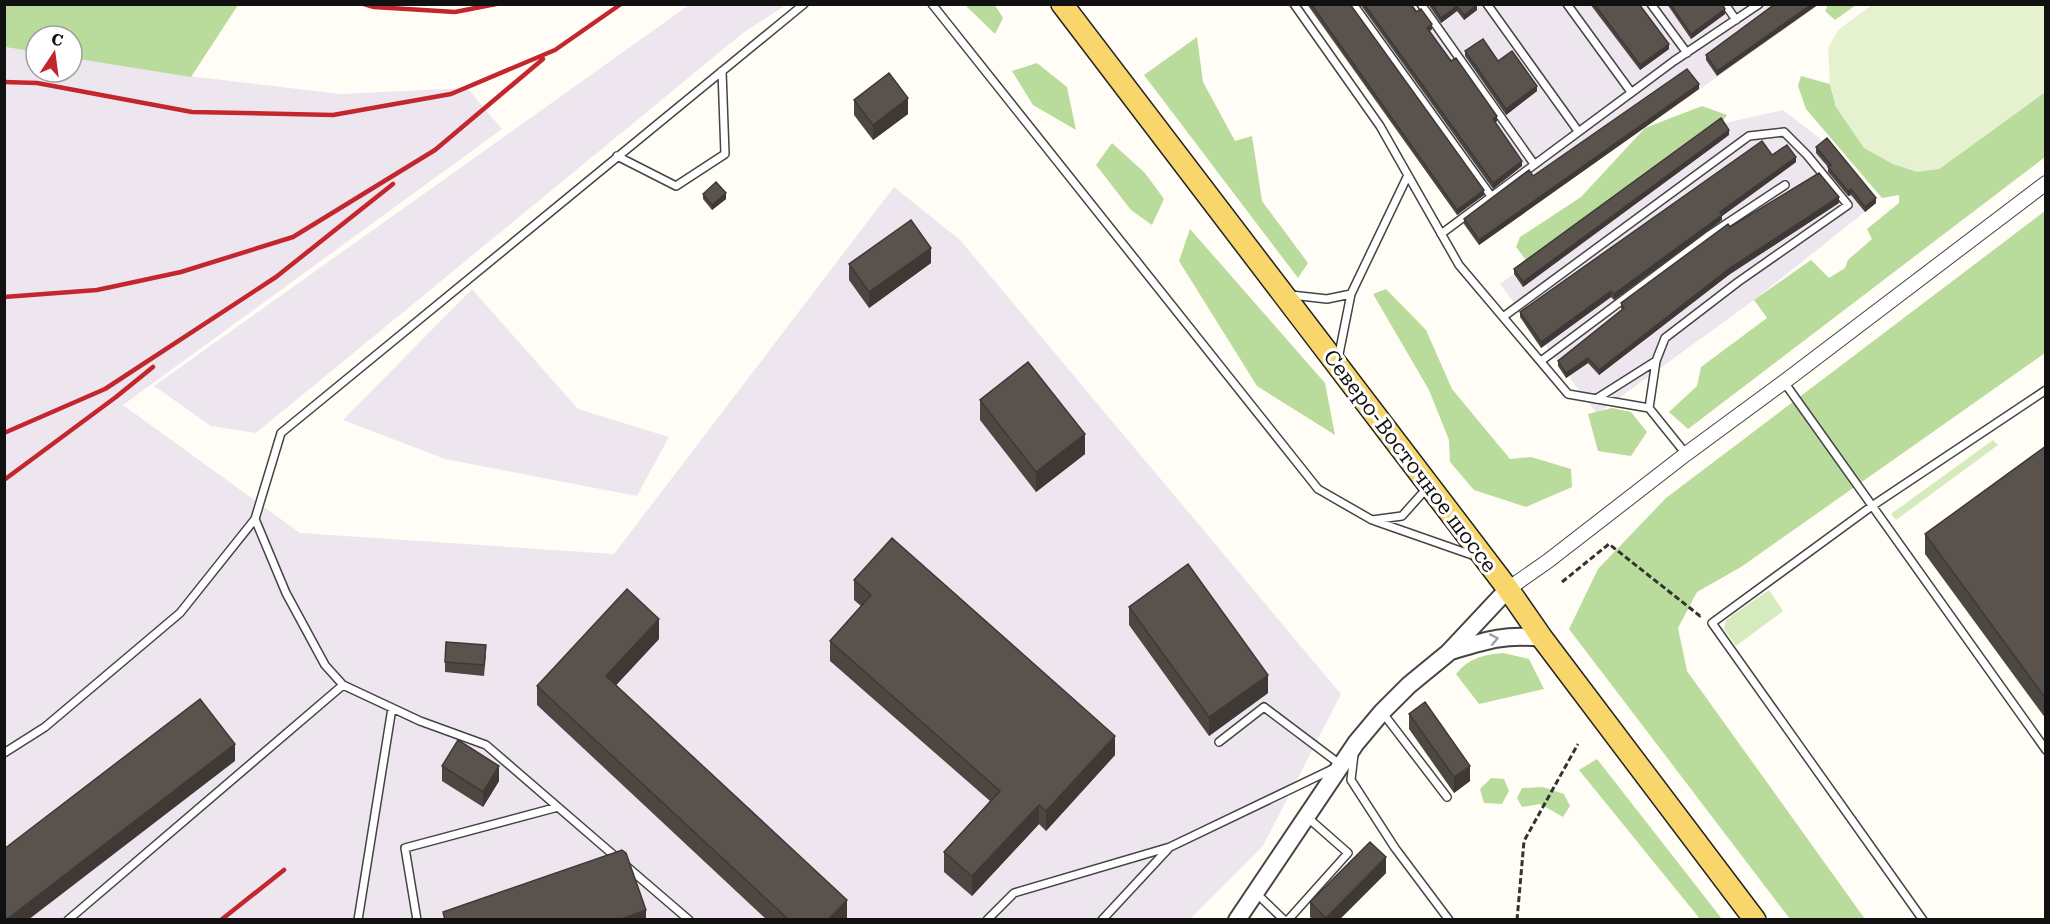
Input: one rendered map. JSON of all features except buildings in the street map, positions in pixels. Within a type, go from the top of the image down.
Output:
[{"type":"main road","name":"Северо-Восточное шоссе","points":[[1062,4],[1508,589],[1542,638],[1755,920]]},
{"type":"street","points":[[1237,920],[1356,743],[1382,712],[1409,685],[1448,652],[1508,589],[2046,183]]},
{"type":"street","points":[[1448,652],[1495,638],[1519,636],[1542,638]]},
{"type":"lane","points":[[4,753],[45,727],[180,613],[255,519],[281,433],[804,4]]},
{"type":"lane","points":[[932,4],[1318,489],[1372,520],[1484,559]]},
{"type":"lane","points":[[1294,4],[1380,126],[1459,265],[1568,394],[1649,408],[1686,454]]},
{"type":"lane","points":[[1353,4],[1491,196]]},
{"type":"lane","points":[[1421,4],[1534,164]]},
{"type":"lane","points":[[1487,4],[1578,131]]},
{"type":"lane","points":[[1567,4],[1631,92]]},
{"type":"lane","points":[[1651,4],[1687,53]]},
{"type":"lane","points":[[1725,4],[1736,20]]},
{"type":"lane","points":[[1441,234],[1631,92],[1760,4]]},
{"type":"lane","points":[[617,156],[676,186],[725,154],[722,71]]},
{"type":"lane","points":[[1503,317],[1749,136],[1784,132],[1807,155],[1848,205],[1738,282],[1665,338],[1656,361],[1649,408]]},
{"type":"lane","points":[[1337,365],[1350,294],[1408,175]]},
{"type":"lane","points":[[1541,362],[1708,236],[1785,185]]},
{"type":"lane","points":[[1282,294],[1327,299],[1350,294]]},
{"type":"lane","points":[[1596,399],[1656,361]]},
{"type":"lane","points":[[1784,382],[2046,750]]},
{"type":"lane","points":[[1923,920],[1712,622],[1872,506],[2046,390]]},
{"type":"lane","points":[[1372,520],[1402,516],[1429,486]]},
{"type":"lane","points":[[255,519],[286,593],[325,666],[344,686],[420,721],[486,745],[689,920]]},
{"type":"lane","points":[[68,920],[344,686]]},
{"type":"lane","points":[[358,920],[392,708]]},
{"type":"lane","points":[[987,920],[1014,893],[1170,847],[1341,765],[1264,708],[1219,741]]},
{"type":"lane","points":[[1382,712],[1447,797]]},
{"type":"lane","points":[[1356,743],[1351,780],[1395,848],[1449,920]]},
{"type":"lane","points":[[417,920],[405,848],[558,807]]},
{"type":"lane","points":[[1255,892],[1286,920],[1348,853],[1306,816]]},
{"type":"lane","points":[[1102,920],[1170,847]]},
{"type":"path","points":[[1562,582],[1609,544],[1700,616],[1710,609]]},
{"type":"path","points":[[1517,920],[1524,841],[1578,744]]},
{"type":"shaded area","points":[[689,5],[786,5],[743,33],[256,433],[211,426],[154,386]]},
{"type":"shaded area","points":[[1307,5],[1819,5],[1479,245]]},
{"type":"shaded area","points":[[4,47],[24,50],[24,84],[84,84],[84,60],[181,75],[340,94],[467,88],[502,129],[123,405],[300,533],[614,554],[894,187],[960,240],[1341,694],[1263,846],[1190,919],[5,919]]},
{"type":"shaded area","points":[[1783,110],[1827,144],[1876,203],[1754,300],[1597,414],[1500,284],[1721,124]]},
{"type":"shaded area","points":[[472,289],[578,409],[669,437],[637,496],[445,459],[343,420]]},
{"type":"green space","points":[[5,4],[238,5],[191,77],[84,60],[84,24],[24,24],[24,50],[5,47]]},
{"type":"green space","points":[[1828,4],[1856,5],[1835,20],[1825,11]]},
{"type":"green space","points":[[965,5],[995,5],[1003,18],[995,34]]},
{"type":"green space","points":[[1872,5],[2045,5],[2045,92],[1939,169],[1917,172],[1893,164],[1864,148],[1836,107],[1830,84],[1828,48],[1839,29]]},
{"type":"green space","points":[[1197,37],[1203,82],[1235,141],[1252,136],[1262,201],[1308,263],[1298,278],[1144,75]]},
{"type":"green space","points":[[1037,63],[1067,87],[1076,130],[1033,105],[1012,71]]},
{"type":"green space","points":[[1801,76],[1830,84],[1836,107],[1939,169],[2045,92],[2045,157],[1688,429],[1669,412],[1697,386],[1701,367],[1767,318],[1754,300],[1811,260],[1829,278],[1845,268],[1848,260],[1872,239],[1867,229],[1899,203],[1899,195],[1882,198],[1806,109],[1798,86]]},
{"type":"green space","points":[[1702,106],[1727,115],[1721,124],[1529,264],[1516,247],[1520,237],[1581,197],[1645,128]]},
{"type":"green space","points":[[1112,143],[1145,173],[1164,199],[1152,225],[1131,210],[1096,165]]},
{"type":"green space","points":[[2045,211],[2045,353],[1741,567],[1697,592],[1678,628],[1687,671],[1865,919],[1790,919],[1569,629],[1598,569],[1666,498]]},
{"type":"green space","points":[[1190,229],[1325,383],[1335,435],[1257,386],[1179,261]]},
{"type":"green space","points":[[1386,289],[1426,330],[1452,389],[1510,459],[1531,457],[1571,469],[1572,487],[1526,507],[1474,490],[1450,462],[1449,440],[1429,390],[1373,294]]},
{"type":"green space","points":[[1612,408],[1631,412],[1647,432],[1631,456],[1598,451],[1588,414]]},
{"type":"green space","points":[[1993,440],[1998,445],[1896,520],[1891,514]]},
{"type":"green space","points":[[1769,590],[1783,611],[1736,646],[1724,629],[1726,620]]},
{"type":"green space","points":[[1503,653],[1529,659],[1544,689],[1479,704],[1456,674],[1466,664],[1477,658]]},
{"type":"green space","points":[[1597,759],[1722,919],[1700,919],[1579,770]]},
{"type":"green space","points":[[1491,778],[1504,779],[1509,791],[1502,804],[1484,803],[1480,789]]},
{"type":"green space","points":[[1543,787],[1564,794],[1570,806],[1563,817],[1540,804],[1522,807],[1517,798],[1522,788]]},
{"type":"railway","points":[[364,4],[374,7],[455,12],[496,4]]},
{"type":"railway","points":[[4,82],[37,83],[192,112],[333,115],[451,94],[555,50],[621,4]]},
{"type":"railway","points":[[4,297],[97,290],[181,272],[293,237],[435,150],[543,59]]},
{"type":"railway","points":[[4,433],[105,389],[276,277],[393,184]]},
{"type":"railway","points":[[4,480],[153,367]]},
{"type":"railway","points":[[221,920],[284,870]]}]
